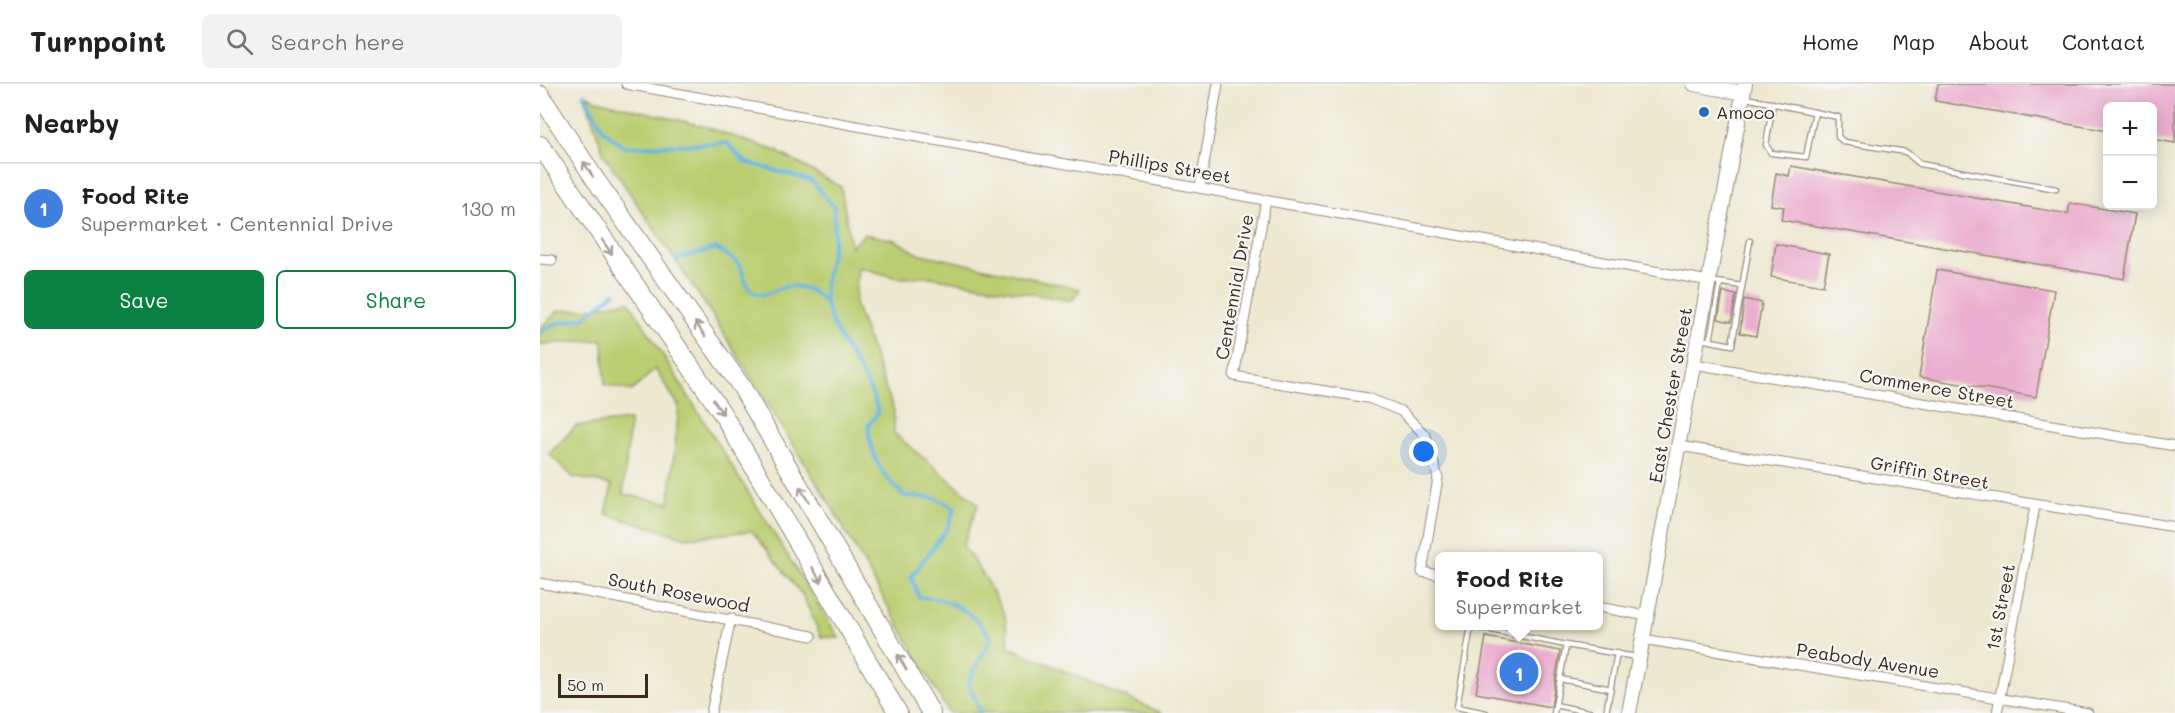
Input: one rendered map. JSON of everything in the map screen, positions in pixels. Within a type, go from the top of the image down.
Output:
[{"type":"highway","points":[[540,95],[595,179],[741,386],[931,713]]},
{"type":"highway","points":[[540,145],[722,413],[898,713]]},
{"type":"main road","points":[[1694,84],[1744,91]]},
{"type":"main road","name":"East Chester Street","points":[[1629,713],[1694,364],[1704,340],[1744,91]]},
{"type":"street","name":"Phillips Street","points":[[626,84],[1714,282]]},
{"type":"street","points":[[1200,187],[1218,84]]},
{"type":"street","name":"Centennial Drive","points":[[1266,200],[1234,376],[1368,399],[1401,411],[1426,436],[1438,478],[1422,572],[1435,574]]},
{"type":"street","points":[[540,259],[552,260]]},
{"type":"street","name":"Commerce Street","points":[[1694,364],[2175,446]]},
{"type":"street","name":"Griffin Street","points":[[1679,446],[2035,506],[2175,527]]},
{"type":"street","name":"1st Street","points":[[1997,713],[2035,506]]},
{"type":"street","name":"South Rosewood","points":[[540,583],[731,618],[812,636]]},
{"type":"street","points":[[1603,608],[1647,616]]},
{"type":"street","points":[[711,713],[731,618]]},
{"type":"street","name":"Peabody Avenue","points":[[1642,639],[2088,713]]},
{"type":"lane","points":[[1744,91],[1773,103],[1838,117],[1838,137],[1844,142],[1906,152],[1920,164],[2056,189]]},
{"type":"lane","points":[[1773,103],[1766,145],[1771,153],[1806,158],[1815,112]]},
{"type":"lane","points":[[1704,340],[1732,345],[1750,241]]},
{"type":"lane","points":[[1714,282],[1742,286]]},
{"type":"lane","points":[[1470,630],[1457,707],[1486,713]]},
{"type":"lane","points":[[1491,630],[1639,657]]},
{"type":"lane","points":[[1554,713],[1566,645]]},
{"type":"lane","points":[[1606,713],[1617,653]]},
{"type":"lane","points":[[1560,679],[1611,689]]},
{"type":"lane","points":[[1555,705],[1593,713]]},
{"type":"green space","points":[[584,94],[596,100],[703,126],[776,151],[841,187],[851,247],[864,234],[895,240],[917,253],[1080,289],[1072,301],[931,277],[898,278],[858,267],[855,304],[894,411],[894,433],[978,504],[963,546],[984,576],[1005,615],[1009,647],[1162,713],[949,713],[827,499],[707,307],[604,155]]},
{"type":"green space","points":[[629,301],[839,638],[821,637],[803,596],[752,531],[687,538],[606,514],[612,485],[573,477],[549,454],[576,426],[630,420],[623,494],[669,503],[679,406],[655,369],[632,391],[605,385],[603,340],[542,344],[540,347],[540,328],[558,311],[587,309]]},
{"type":"building","points":[[1938,84],[2175,84],[2175,143],[2157,140],[2157,102],[2103,102],[2103,130],[1935,101]]},
{"type":"building","points":[[1791,166],[2068,214],[2070,203],[2135,214],[2124,279],[1781,220],[1784,207],[1771,205],[1776,173],[1789,176]]},
{"type":"building","points":[[1776,244],[1829,254],[1823,286],[1771,277]]},
{"type":"building","points":[[1937,270],[2054,290],[2036,397],[1919,377]]},
{"type":"building","points":[[1723,292],[1736,295],[1731,322],[1718,319]]},
{"type":"building","points":[[1744,299],[1762,303],[1756,336],[1740,333]]},
{"type":"building","points":[[1486,637],[1560,651],[1551,707],[1476,693]]},
{"type":"waterway","points":[[584,94],[603,130],[624,147],[727,143],[745,162],[812,181],[834,207],[834,239],[825,288],[830,318],[874,399],[878,413],[868,426],[869,438],[883,473],[904,496],[935,498],[955,508],[947,529],[911,577],[919,597],[941,600],[961,608],[977,621],[991,638],[968,683],[981,713]]},
{"type":"waterway","points":[[677,259],[716,248],[737,262],[750,290],[765,294],[787,286],[800,287],[817,295],[826,304]]},
{"type":"waterway","points":[[540,332],[558,323],[584,318],[614,293]]},
{"type":"place","name":"Amoco","points":[[1704,112]]},
{"type":"place","name":"Food Rite","points":[[1519,672]]}]
